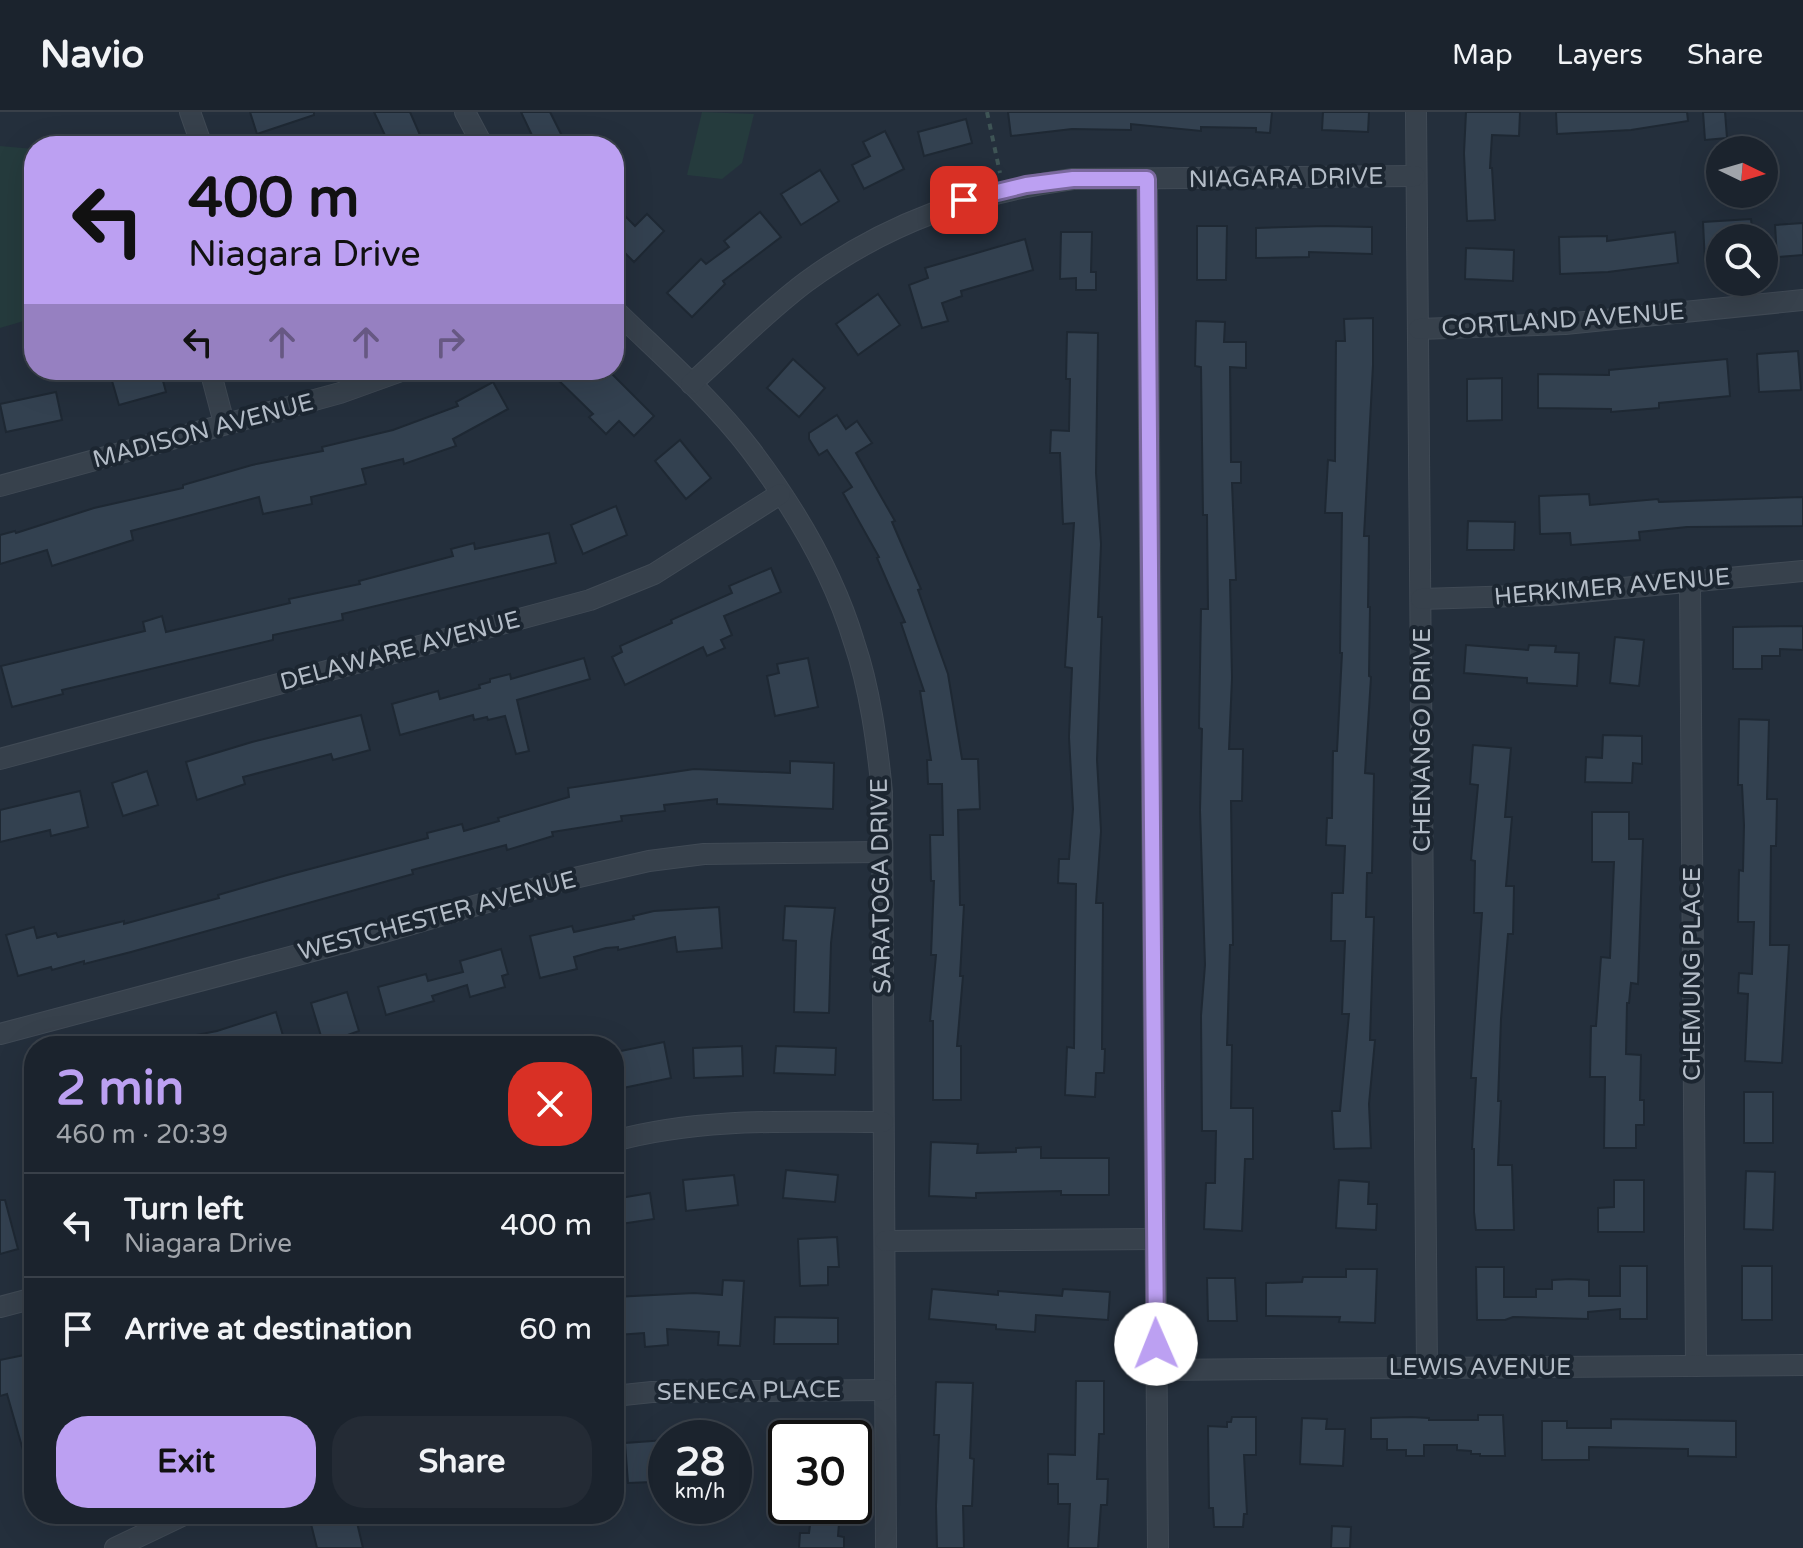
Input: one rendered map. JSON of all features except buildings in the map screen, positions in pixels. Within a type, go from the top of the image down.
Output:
[{"type":"street","points":[[190,112],[198,136]]},
{"type":"street","points":[[465,112],[478,136]]},
{"type":"street","name":"CHENANGO DRIVE","points":[[1416,112],[1427,1368]]},
{"type":"street","name":"NIAGARA DRIVE","points":[[691,384],[804,284],[850,252],[911,220],[964,200],[1073,179],[1415,176]]},
{"type":"street","points":[[1147,179],[1158,1548]]},
{"type":"street","name":"CORTLAND AVENUE","points":[[1419,329],[1565,324],[1803,300]]},
{"type":"street","name":"SARATOGA DRIVE","points":[[624,319],[691,384],[750,448],[815,548],[854,642],[877,741],[882,792],[886,1548]]},
{"type":"street","points":[[213,380],[224,423]]},
{"type":"street","name":"MADISON AVENUE","points":[[0,486],[340,393],[376,380]]},
{"type":"street","name":"DELAWARE AVENUE","points":[[0,759],[590,600],[654,574],[780,494]]},
{"type":"street","name":"HERKIMER AVENUE","points":[[1421,599],[1549,595],[1803,571]]},
{"type":"street","name":"CHEMUNG PLACE","points":[[1690,582],[1696,1366]]},
{"type":"street","name":"WESTCHESTER AVENUE","points":[[0,1034],[384,932],[557,882],[649,861],[704,854],[881,852]]},
{"type":"street","points":[[624,1138],[647,1132],[727,1122],[883,1122]]},
{"type":"street","points":[[885,1241],[1155,1239]]},
{"type":"street","points":[[0,1307],[24,1301]]},
{"type":"street","name":"LEWIS AVENUE","points":[[1156,1370],[1803,1365]]},
{"type":"street","name":"SENECA PLACE","points":[[624,1395],[652,1392],[885,1390]]},
{"type":"street","points":[[115,1548],[165,1524]]},
{"type":"path","points":[[987,112],[1004,191]]},
{"type":"green space","points":[[702,112],[754,114],[742,163],[722,179],[687,175]]},
{"type":"green space","points":[[0,146],[24,148],[24,321],[0,328]]},
{"type":"route","points":[[964,200],[1026,185],[1073,179],[1147,179],[1156,1344]]}]
